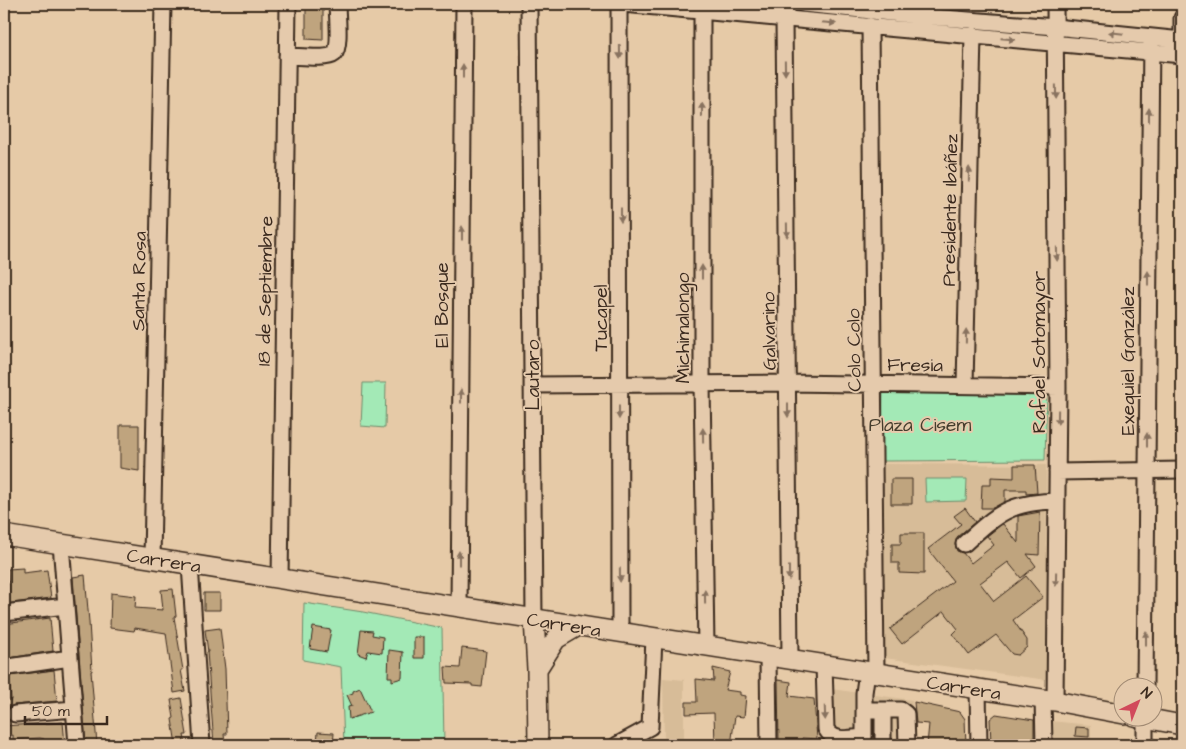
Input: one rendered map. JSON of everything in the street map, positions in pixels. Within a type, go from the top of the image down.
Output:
[{"type":"main road","name":"Carrera","points":[[4,535],[1049,700],[1114,712]]},
{"type":"main road","name":"Lautaro","points":[[534,619],[538,745]]},
{"type":"main road","points":[[537,668],[556,639],[578,626]]},
{"type":"main road","points":[[1164,721],[1182,725]]},
{"type":"street","name":"Santa Rosa","points":[[152,558],[163,4]]},
{"type":"street","name":"18 de Septiembre","points":[[280,579],[288,4]]},
{"type":"street","points":[[288,56],[325,57],[334,54],[338,47],[337,4]]},
{"type":"street","name":"El Bosque","points":[[459,607],[464,4]]},
{"type":"street","name":"Lautaro","points":[[529,4],[534,619]]},
{"type":"street","name":"Tucapel","points":[[619,4],[621,180],[620,632]]},
{"type":"street","points":[[623,4],[870,26],[919,17],[972,35],[1055,43],[1150,44],[1182,40],[1182,18]]},
{"type":"street","name":"Galvarino","points":[[789,4],[784,19],[790,659]]},
{"type":"street","points":[[804,4],[829,5],[919,17],[1055,27],[1150,44],[1182,55]]},
{"type":"street","name":"Rafael Sotomayor","points":[[1044,745],[1049,700],[1057,501],[1055,4]]},
{"type":"street","name":"Michimalongo","points":[[702,11],[702,384],[706,646]]},
{"type":"street","name":"Colo Colo","points":[[864,737],[864,710],[871,672],[874,384],[870,26]]},
{"type":"street","name":"Presidente Ibáñez","points":[[964,385],[972,35]]},
{"type":"street","name":"Exequiel González","points":[[1145,676],[1150,44]]},
{"type":"street","name":"Fresia","points":[[532,384],[874,384],[1058,388]]},
{"type":"street","points":[[1057,472],[1182,470]]},
{"type":"street","points":[[964,544],[993,519],[1013,507],[1029,502],[1057,501]]},
{"type":"street","points":[[61,544],[77,745]]},
{"type":"street","points":[[190,564],[202,745]]},
{"type":"street","points":[[4,613],[66,606]]},
{"type":"street","points":[[617,745],[650,726],[654,638]]},
{"type":"street","points":[[768,656],[769,745]]},
{"type":"street","points":[[9,666],[70,658]]},
{"type":"street","points":[[824,665],[826,729],[829,734],[835,738],[864,737],[883,741],[883,710]]},
{"type":"street","points":[[978,689],[980,745]]},
{"type":"street","points":[[14,714],[74,710]]},
{"type":"street","points":[[864,710],[901,710],[906,714],[908,745]]},
{"type":"street","points":[[1143,726],[1146,745]]},
{"type":"shaded area","points":[[884,464],[1046,465],[1048,680],[884,658]]},
{"type":"shaded area","points":[[663,678],[684,680],[684,745],[664,745]]},
{"type":"shaded area","points":[[816,687],[912,700],[915,745],[817,745]]},
{"type":"shaded area","points":[[1040,720],[1091,725],[1091,745],[1040,745]]},
{"type":"green space","points":[[363,383],[386,383],[385,428],[361,426]]},
{"type":"green space","name":"Plaza Cisem","points":[[883,386],[1047,389],[1045,460],[882,461]]},
{"type":"green space","points":[[925,479],[967,479],[966,501],[926,502]]},
{"type":"green space","points":[[304,603],[363,612],[442,628],[444,745],[344,745],[341,667],[303,660]]},
{"type":"building","points":[[306,6],[323,7],[323,40],[306,39]]},
{"type":"building","points":[[120,425],[139,425],[139,471],[120,468]]},
{"type":"building","points":[[1014,465],[1035,465],[1037,493],[1026,494],[1026,490],[1005,490],[1005,502],[993,508],[981,508],[982,485],[991,485],[991,477],[1014,478]]},
{"type":"building","points":[[891,479],[912,479],[912,504],[891,504]]},
{"type":"building","points":[[965,508],[975,522],[957,537],[955,545],[957,551],[963,553],[971,563],[994,545],[987,536],[1001,525],[1003,524],[1018,543],[1018,516],[1040,512],[1039,555],[1027,554],[1036,566],[1021,578],[1008,562],[980,583],[994,601],[1026,576],[1043,597],[1013,620],[1027,640],[1027,647],[1018,655],[1012,654],[996,635],[969,655],[953,634],[958,629],[944,611],[902,644],[890,629],[953,581],[928,549],[961,524],[954,516]]},
{"type":"building","points":[[901,533],[924,533],[924,574],[899,573],[899,563],[892,563],[892,544],[901,544]]},
{"type":"building","points":[[23,568],[23,573],[47,570],[51,598],[4,604],[4,595],[9,594],[8,569]]},
{"type":"building","points":[[85,575],[97,745],[86,745],[73,577]]},
{"type":"building","points":[[173,589],[176,616],[174,617],[185,691],[174,693],[166,633],[135,628],[134,631],[110,628],[111,593],[136,596],[135,608],[163,610],[161,590]]},
{"type":"building","points":[[204,593],[220,593],[220,610],[204,610]]},
{"type":"building","points":[[50,618],[53,651],[9,658],[4,624]]},
{"type":"building","points":[[313,627],[331,630],[327,652],[310,649]]},
{"type":"building","points":[[220,628],[225,669],[227,734],[224,734],[225,745],[214,745],[205,630]]},
{"type":"building","points":[[361,630],[373,631],[372,635],[383,637],[382,653],[368,651],[366,657],[358,654]]},
{"type":"building","points":[[414,637],[424,637],[424,658],[414,658]]},
{"type":"building","points":[[462,648],[486,651],[482,687],[472,686],[472,684],[446,683],[445,667],[460,668]]},
{"type":"building","points":[[389,650],[403,652],[402,678],[392,681],[392,677],[388,677]]},
{"type":"building","points":[[713,668],[730,672],[725,690],[740,692],[740,695],[746,696],[744,717],[735,716],[731,745],[715,745],[714,713],[686,714],[686,702],[697,702],[696,679],[714,681]]},
{"type":"building","points":[[54,670],[57,701],[14,705],[9,707],[4,713],[4,701],[11,700],[9,676]]},
{"type":"building","points":[[778,680],[791,682],[789,696],[814,699],[817,739],[802,738],[802,745],[779,745]]},
{"type":"building","points":[[360,688],[371,712],[349,719],[348,707],[352,706],[347,695]]},
{"type":"building","points":[[181,698],[187,735],[184,735],[186,745],[176,745],[171,700]]},
{"type":"building","points":[[914,702],[960,712],[965,719],[966,745],[927,745],[929,724],[916,723]]},
{"type":"building","points":[[996,714],[1034,720],[1034,740],[1017,739],[1017,745],[991,745],[990,719]]},
{"type":"building","points":[[63,722],[65,745],[44,745],[44,739],[40,738],[13,740],[13,735],[4,737],[4,726]]},
{"type":"building","points":[[1076,727],[1089,728],[1089,737],[1075,736]]},
{"type":"building","points":[[318,732],[334,733],[333,745],[323,745],[323,742],[317,742]]}]
